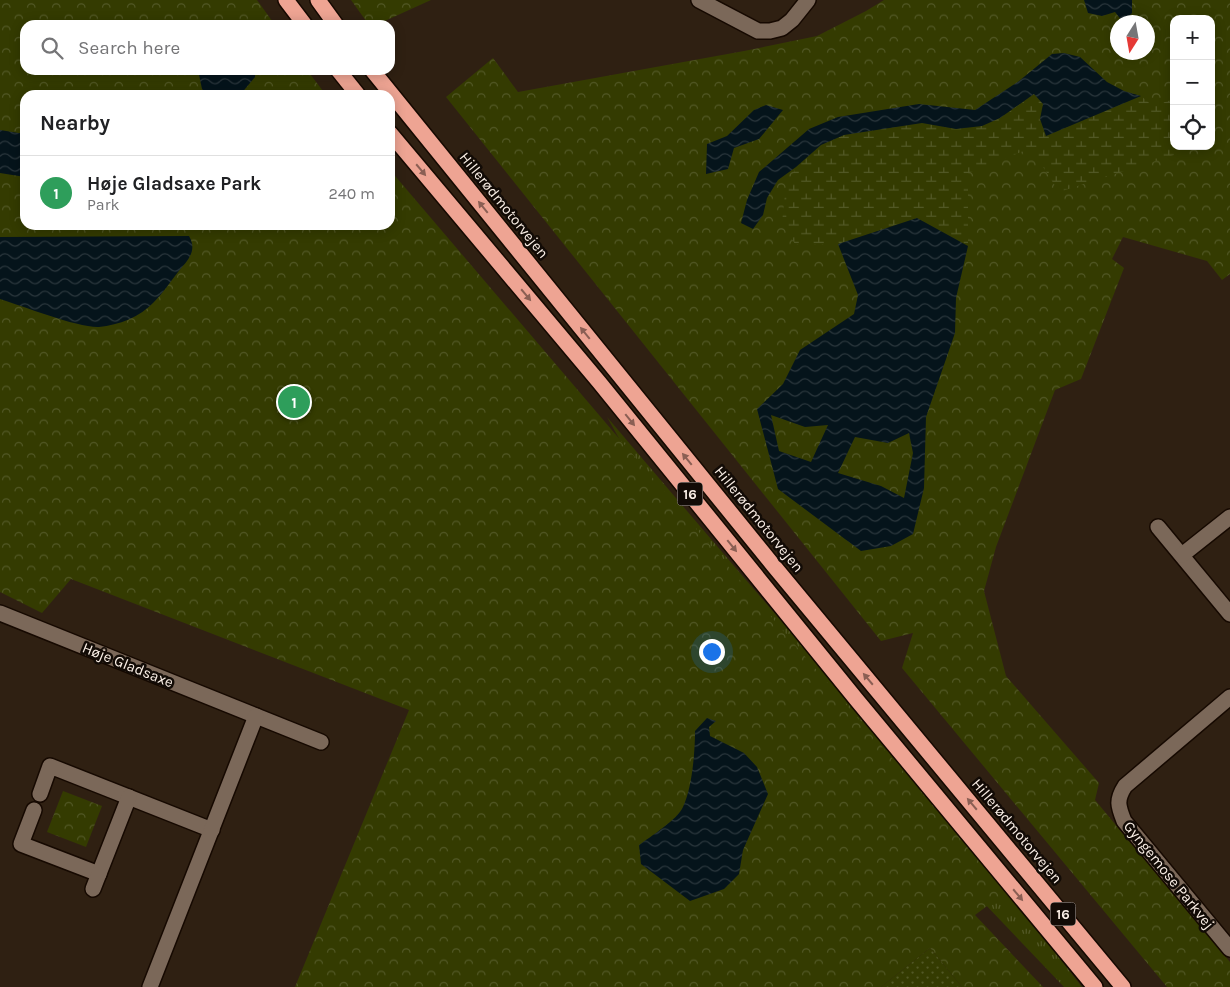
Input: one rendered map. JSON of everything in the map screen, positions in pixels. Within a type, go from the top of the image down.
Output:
[{"type":"highway","points":[[286,0],[301,20]]},
{"type":"highway","points":[[318,0],[332,20]]},
{"type":"highway","points":[[342,75],[354,90]]},
{"type":"highway","name":"Hillerødmotorvejen","points":[[376,75],[388,90]]},
{"type":"highway","name":"Hillerødmotorvejen","points":[[395,98],[773,565],[1124,987]]},
{"type":"highway","name":"16","points":[[395,139],[599,382],[849,691],[1095,987]]},
{"type":"highway","points":[[1003,841],[1136,987]]},
{"type":"street","points":[[699,0],[758,31],[782,28],[792,20],[808,0]]},
{"type":"street","points":[[1182,556],[1230,516]]},
{"type":"street","points":[[1158,527],[1230,614]]},
{"type":"street","name":"Høje Gladsaxe","points":[[0,613],[322,742]]},
{"type":"street","name":"Gyngemose Parkvej","points":[[1230,698],[1125,786],[1118,796],[1119,808],[1124,821],[1230,949]]},
{"type":"street","points":[[150,987],[256,716]]},
{"type":"street","points":[[40,794],[50,766],[212,830]]},
{"type":"street","points":[[94,889],[129,797]]},
{"type":"street","points":[[34,810],[21,844],[99,874]]},
{"type":"green space","points":[[0,0],[257,0],[271,20],[20,20],[20,75],[311,75],[322,90],[20,90],[20,230],[395,230],[395,176],[1006,892],[975,915],[1043,987],[962,987],[930,948],[881,987],[295,987],[409,710],[71,579],[42,613],[0,592]]},
{"type":"green space","points":[[351,0],[431,0],[387,20],[365,20]]},
{"type":"green space","points":[[884,0],[1230,0],[1230,274],[1222,280],[1207,261],[1123,237],[1112,259],[1124,268],[1081,379],[1055,390],[996,547],[984,591],[1006,676],[1099,783],[1095,800],[1230,962],[1230,987],[1167,987],[902,668],[913,633],[881,641],[446,97],[493,58],[518,92],[817,36]]},
{"type":"green space","points":[[1035,94],[1043,104],[1040,119],[1046,136],[1141,96],[1153,106],[1170,100],[1170,150],[1190,150],[1059,192],[1031,148],[968,173],[968,246],[917,218],[838,244],[795,244],[782,223],[785,194],[796,167],[821,145],[844,135],[922,123],[956,129],[1000,118]]},
{"type":"green space","points":[[607,417],[908,770],[1082,987],[1064,987],[962,880],[685,556]]},
{"type":"green space","points":[[63,791],[102,806],[86,847],[47,832]]},
{"type":"green space","points":[[930,948],[962,987],[881,987]]},
{"type":"water","points":[[1084,0],[1132,0],[1132,13],[1130,15],[1117,15],[1115,12],[1102,16],[1088,13]]},
{"type":"water","points":[[1064,53],[1080,57],[1107,82],[1124,91],[1141,96],[1046,136],[1040,119],[1043,104],[1034,94],[1000,118],[982,126],[956,129],[922,123],[844,135],[821,145],[778,180],[767,198],[763,215],[753,229],[741,223],[747,200],[759,172],[809,129],[838,117],[919,104],[975,110],[1019,81],[1052,54]]},
{"type":"water","points":[[199,75],[255,75],[244,90],[202,89]]},
{"type":"water","points":[[766,105],[783,110],[759,139],[734,148],[728,169],[706,174],[707,144],[727,136],[754,110]]},
{"type":"water","points":[[0,130],[20,133],[20,176],[0,173]]},
{"type":"water","points":[[917,218],[968,246],[956,298],[955,333],[926,417],[924,488],[913,534],[891,546],[861,551],[778,489],[757,409],[783,384],[800,350],[854,314],[858,295],[838,244]],"holes":[[[771,415],[805,427],[828,425],[811,462],[779,451]],[[909,433],[913,453],[904,498],[881,486],[838,473],[855,437],[888,443]]]},
{"type":"water","points":[[189,236],[192,251],[185,264],[154,302],[136,316],[122,322],[99,327],[78,324],[0,299],[0,237]]},
{"type":"water","points":[[707,718],[716,721],[709,727],[710,736],[744,753],[757,767],[768,794],[743,850],[739,874],[724,889],[690,901],[641,864],[639,845],[670,822],[683,807],[689,790],[695,731]]},
{"type":"place","name":"Høje Gladsaxe Park","points":[[294,402]]}]
